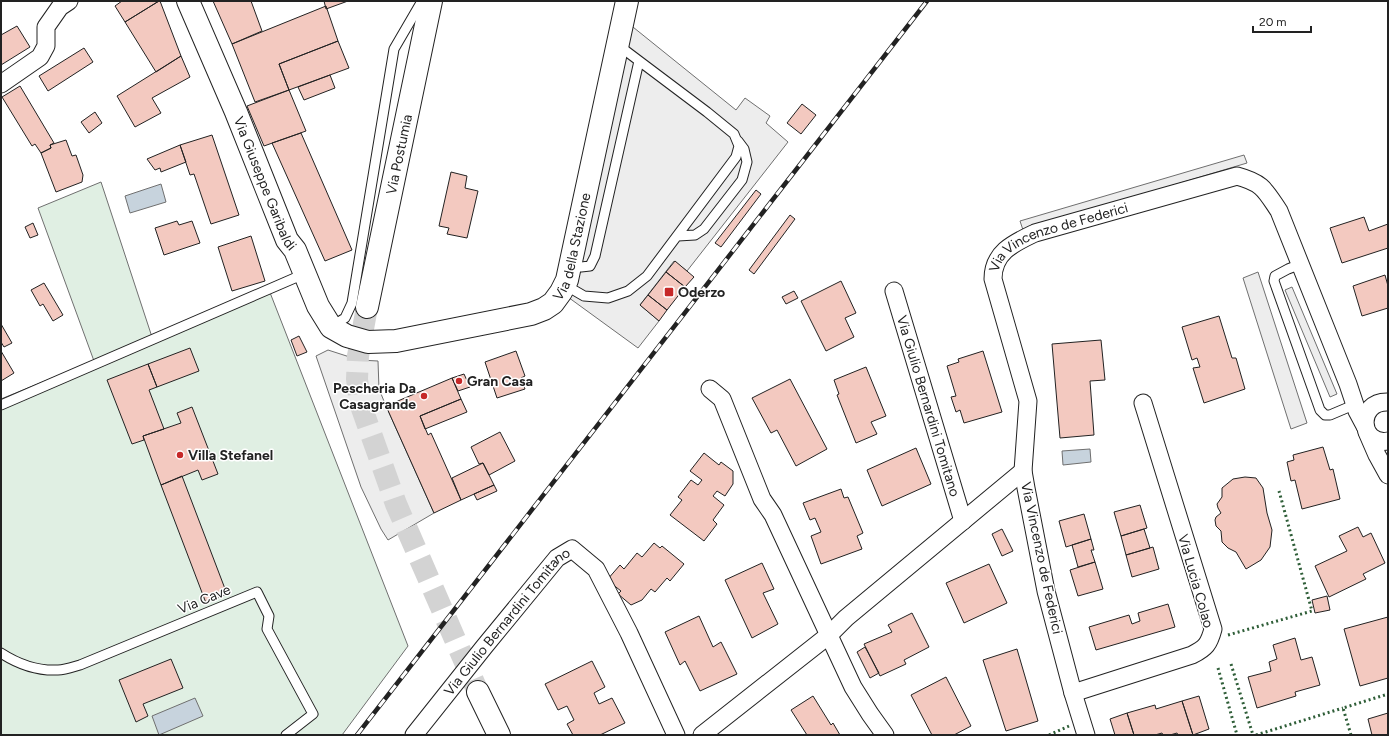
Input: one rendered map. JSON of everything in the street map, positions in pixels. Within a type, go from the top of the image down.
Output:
[{"type":"street","points":[[1,84],[40,57],[46,46],[46,27],[60,7],[69,1]]},
{"type":"street","name":"Via Giuseppe Garibaldi","points":[[188,1],[236,112],[287,240],[294,250],[318,306],[331,327],[347,336],[368,342]]},
{"type":"street","name":"Via Postumia","points":[[367,307],[431,1]]},
{"type":"street","name":"Via della Stazione","points":[[368,342],[396,342],[531,314],[544,309],[553,303],[567,280],[571,264],[628,1]]},
{"type":"street","name":"Via Vincenzo de Federici","points":[[1086,735],[1046,591],[1026,488],[1024,471],[1028,401],[993,279],[993,269],[998,258],[1006,250],[1016,242],[1035,233],[1237,176],[1252,180],[1262,186],[1279,211],[1366,429],[1377,455],[1388,475]]},
{"type":"street","name":"Via Giulio Bernardini Tomitano","points":[[894,291],[963,521]]},
{"type":"street","name":"Via Vincenzo de Federici","points":[[1348,384],[1358,396],[1364,400],[1382,403]]},
{"type":"street","points":[[710,389],[722,400],[762,499],[773,515],[853,687],[885,735]]},
{"type":"street","name":"Via Lucia Colao","points":[[1073,692],[1204,650],[1213,629],[1143,403]]},
{"type":"street","points":[[1382,403],[1370,408],[1366,413],[1366,429],[1372,437],[1377,440],[1388,441]]},
{"type":"street","name":"Via Giulio Bernardini Tomitano","points":[[702,735],[829,635],[846,618],[1024,471]]},
{"type":"street","name":"Via Giulio Bernardini Tomitano","points":[[414,735],[557,558],[572,549],[596,569],[629,633],[676,735]]},
{"type":"street","points":[[478,692],[499,735]]},
{"type":"lane","points":[[331,327],[345,318],[352,303],[394,49],[422,1]]},
{"type":"lane","points":[[618,45],[734,134],[744,149],[747,162],[742,180],[704,229],[695,235],[678,236]]},
{"type":"lane","points":[[571,264],[581,267],[590,266],[595,256],[639,61]]},
{"type":"lane","points":[[564,285],[584,296],[608,298],[628,291],[647,276],[736,157],[739,146],[734,134]]},
{"type":"lane","points":[[1301,264],[1275,276],[1274,281],[1320,410],[1325,415],[1330,415],[1356,404]]},
{"type":"lane","points":[[1,405],[305,274]]},
{"type":"lane","name":"Via Cave","points":[[1,653],[12,660],[34,668],[59,670],[80,665],[257,592],[269,616],[267,629],[313,714],[286,735]]},
{"type":"green space","points":[[101,182],[152,337],[269,290],[408,646],[342,735],[1,735],[1,399],[94,361],[38,208]]},
{"type":"shaded area","points":[[623,19],[736,110],[745,98],[770,116],[766,123],[788,142],[687,271],[674,261],[640,305],[659,321],[638,348],[561,292]]},
{"type":"shaded area","points":[[1244,155],[1247,163],[1023,230],[1020,221]]},
{"type":"shaded area","points":[[161,184],[166,202],[130,213],[125,196]]},
{"type":"shaded area","points":[[1258,272],[1307,423],[1291,429],[1243,278]]},
{"type":"shaded area","points":[[1292,287],[1337,394],[1330,397],[1285,290]]},
{"type":"shaded area","points":[[328,350],[359,360],[378,361],[379,389],[434,513],[388,540],[381,529],[361,487],[316,356]]},
{"type":"shaded area","points":[[1090,449],[1091,462],[1063,465],[1062,451]]},
{"type":"shaded area","points":[[195,698],[203,716],[159,735],[152,716]]},
{"type":"building","points":[[122,1],[159,1],[125,22],[115,6]]},
{"type":"building","points":[[159,1],[181,56],[156,72],[125,22]]},
{"type":"building","points":[[213,1],[251,1],[262,31],[232,44]]},
{"type":"building","points":[[324,1],[348,1],[326,9]]},
{"type":"building","points":[[326,6],[338,41],[279,64],[289,90],[255,102],[232,44]]},
{"type":"building","points":[[17,26],[30,47],[1,65],[1,35]]},
{"type":"building","points":[[338,41],[349,68],[289,90],[279,64]]},
{"type":"building","points":[[84,48],[93,62],[48,91],[39,76]]},
{"type":"building","points":[[181,56],[190,77],[152,98],[161,113],[135,127],[117,96]]},
{"type":"building","points":[[330,75],[335,88],[304,100],[298,87]]},
{"type":"building","points":[[20,86],[54,143],[50,145],[51,148],[41,153],[35,144],[32,146],[2,97]]},
{"type":"building","points":[[289,90],[306,131],[264,146],[247,106]]},
{"type":"building","points":[[802,104],[816,115],[801,134],[787,123]]},
{"type":"building","points":[[95,112],[102,123],[89,133],[81,122]]},
{"type":"building","points":[[301,133],[352,250],[325,261],[272,143]]},
{"type":"building","points":[[212,135],[239,215],[211,224],[194,174],[190,175],[180,145]]},
{"type":"building","points":[[66,140],[72,156],[76,155],[83,175],[82,182],[56,192],[41,153],[51,148],[50,145]]},
{"type":"building","points":[[180,145],[186,162],[161,172],[160,168],[155,170],[147,159]]},
{"type":"building","points":[[451,172],[467,176],[465,188],[478,191],[467,238],[447,234],[449,228],[439,226]]},
{"type":"building","points":[[756,190],[761,194],[721,247],[715,243]]},
{"type":"building","points":[[790,215],[795,219],[754,274],[749,270]]},
{"type":"building","points":[[1364,217],[1369,231],[1388,224],[1388,248],[1342,263],[1330,228]]},
{"type":"building","points":[[177,221],[179,225],[192,221],[200,243],[164,255],[155,228]]},
{"type":"building","points":[[33,223],[38,235],[30,238],[25,227]]},
{"type":"building","points":[[251,236],[265,281],[232,291],[218,247]]},
{"type":"building","points":[[675,261],[694,277],[685,287],[666,272]]},
{"type":"building","points":[[666,272],[685,287],[667,310],[648,295]]},
{"type":"building","points":[[1385,275],[1388,286],[1388,308],[1362,316],[1353,286]]},
{"type":"building","points":[[841,281],[856,313],[845,318],[854,337],[826,351],[801,301]]},
{"type":"building","points":[[44,283],[63,315],[53,321],[43,304],[40,306],[31,290]]},
{"type":"building","points":[[794,291],[798,298],[786,304],[782,297]]},
{"type":"building","points":[[648,295],[667,310],[659,321],[640,305]]},
{"type":"building","points":[[1219,316],[1232,358],[1236,358],[1245,389],[1204,403],[1193,368],[1200,367],[1197,358],[1192,360],[1182,327]]},
{"type":"building","points":[[1,324],[12,343],[4,347],[1,342]]},
{"type":"building","points":[[299,336],[307,352],[297,356],[291,340]]},
{"type":"building","points":[[1101,340],[1105,380],[1090,381],[1094,435],[1060,438],[1052,344]]},
{"type":"building","points":[[190,348],[199,371],[157,387],[148,364]]},
{"type":"building","points":[[1,351],[14,373],[1,381]]},
{"type":"building","points":[[516,351],[525,376],[521,378],[525,389],[497,398],[485,362]]},
{"type":"building","points":[[983,351],[1002,412],[964,423],[960,410],[956,412],[951,397],[956,396],[947,366],[959,362],[958,359]]},
{"type":"building","points":[[148,364],[157,387],[149,390],[164,429],[143,436],[144,440],[132,444],[107,380]]},
{"type":"building","points":[[866,367],[886,416],[871,422],[877,434],[856,443],[837,395],[839,394],[834,380]]},
{"type":"building","points":[[464,374],[470,387],[458,391],[452,378]]},
{"type":"building","points":[[452,378],[461,399],[420,416],[428,435],[431,433],[461,500],[434,513],[386,406]]},
{"type":"building","points":[[790,379],[827,449],[796,466],[777,430],[771,433],[752,398]]},
{"type":"building","points":[[461,399],[467,412],[425,429],[420,416]]},
{"type":"building","name":"Villa Stefanel","points":[[192,407],[218,474],[202,480],[198,470],[161,485],[143,436],[181,423],[177,413]]},
{"type":"building","points":[[500,432],[515,461],[489,475],[483,463],[479,464],[471,447]]},
{"type":"building","points":[[1323,447],[1330,470],[1333,469],[1340,499],[1302,509],[1295,480],[1291,481],[1287,462],[1294,460],[1293,455]]},
{"type":"building","points":[[916,448],[931,484],[882,506],[867,470]]},
{"type":"building","points":[[704,453],[719,465],[721,462],[733,471],[733,484],[725,496],[717,491],[713,496],[724,505],[713,520],[717,524],[704,541],[670,515],[682,500],[678,497],[691,480],[698,485],[702,480],[690,471]]},
{"type":"building","points":[[483,463],[494,485],[461,500],[452,478]]},
{"type":"building","points":[[182,476],[227,594],[206,603],[161,485]]},
{"type":"building","points":[[1245,477],[1256,478],[1263,488],[1267,513],[1272,530],[1270,547],[1261,560],[1246,569],[1236,552],[1228,548],[1222,542],[1221,531],[1216,526],[1215,520],[1221,513],[1217,504],[1222,497],[1222,488],[1233,479]]},
{"type":"building","points":[[494,485],[497,491],[477,500],[474,494]]},
{"type":"building","points":[[841,489],[844,498],[848,497],[863,533],[857,536],[862,549],[821,564],[811,536],[821,532],[815,518],[810,520],[803,503]]},
{"type":"building","points":[[1140,505],[1147,528],[1121,536],[1114,512]]},
{"type":"building","points":[[1084,514],[1091,539],[1066,547],[1059,521]]},
{"type":"building","points":[[1358,527],[1363,537],[1371,533],[1385,563],[1363,574],[1366,579],[1329,597],[1315,566],[1347,551],[1339,536]]},
{"type":"building","points":[[1002,529],[1013,551],[1002,556],[992,534]]},
{"type":"building","points":[[1144,529],[1150,548],[1126,555],[1121,536]]},
{"type":"building","points":[[1091,539],[1094,550],[1091,550],[1095,562],[1078,567],[1072,545]]},
{"type":"building","points":[[654,543],[660,548],[662,546],[684,564],[670,581],[667,578],[655,592],[651,589],[642,600],[631,605],[618,594],[621,591],[607,580],[620,565],[624,569],[637,553],[642,557]]},
{"type":"building","points":[[1153,547],[1159,569],[1132,577],[1126,555]]},
{"type":"building","points":[[1095,562],[1103,589],[1078,596],[1070,570]]},
{"type":"building","points":[[762,563],[774,589],[763,593],[778,624],[752,638],[725,580]]},
{"type":"building","points":[[989,564],[1007,603],[964,623],[946,583]]},
{"type":"building","points":[[1327,596],[1330,610],[1315,613],[1312,600]]},
{"type":"building","points":[[1168,604],[1175,627],[1096,650],[1089,627],[1129,615],[1132,624],[1140,621],[1138,613]]},
{"type":"building","points":[[912,613],[929,647],[904,660],[906,664],[880,676],[864,644],[892,632],[888,625]]},
{"type":"building","points":[[699,616],[713,647],[721,642],[737,674],[700,691],[685,661],[680,665],[665,632]]},
{"type":"building","points":[[1388,617],[1388,678],[1360,686],[1344,629]]},
{"type":"building","points":[[1295,638],[1301,660],[1312,657],[1320,685],[1295,692],[1296,696],[1257,708],[1248,677],[1271,671],[1269,662],[1277,659],[1273,645]]},
{"type":"building","points":[[865,647],[879,673],[870,678],[857,652]]},
{"type":"building","points":[[1017,649],[1038,721],[1006,731],[983,660]]},
{"type":"building","points":[[171,659],[183,688],[143,704],[148,716],[136,722],[119,680]]},
{"type":"building","points":[[592,661],[605,687],[594,693],[599,704],[612,698],[625,723],[600,735],[573,735],[567,724],[574,720],[567,706],[558,710],[545,684]]},
{"type":"building","points":[[946,677],[971,726],[954,735],[932,735],[911,695]]},
{"type":"building","points":[[813,696],[831,725],[833,723],[840,735],[807,735],[791,710]]},
{"type":"building","points":[[1199,696],[1209,729],[1193,735],[1182,701]]},
{"type":"building","points":[[1182,701],[1193,735],[1178,735],[1177,733],[1163,735],[1162,733],[1155,735],[1134,735],[1127,713],[1155,705],[1156,709]]},
{"type":"building","points":[[1127,713],[1134,735],[1115,735],[1110,719]]},
{"type":"building","points":[[1388,713],[1388,735],[1372,735],[1368,719]]},
{"type":"tunnel","points":[[367,307],[358,356],[357,379],[360,403],[396,504],[478,692]]},
{"type":"railway","points":[[357,735],[927,1]]},
{"type":"hedge","points":[[1228,635],[1312,611],[1279,491]]},
{"type":"hedge","points":[[1231,664],[1253,735]]},
{"type":"hedge","points":[[1218,668],[1237,735]]},
{"type":"hedge","points":[[1351,735],[1343,708],[1388,694]]},
{"type":"hedge","points":[[1256,735],[1343,708]]},
{"type":"hedge","points":[[1049,735],[1069,726]]},
{"type":"place","name":"Oderzo","points":[[669,292]]},
{"type":"place","name":"Gran Casa","points":[[459,381]]},
{"type":"place","name":"Pescheria Da Casagrande","points":[[424,396]]},
{"type":"place","name":"Villa Stefanel","points":[[180,455]]}]
